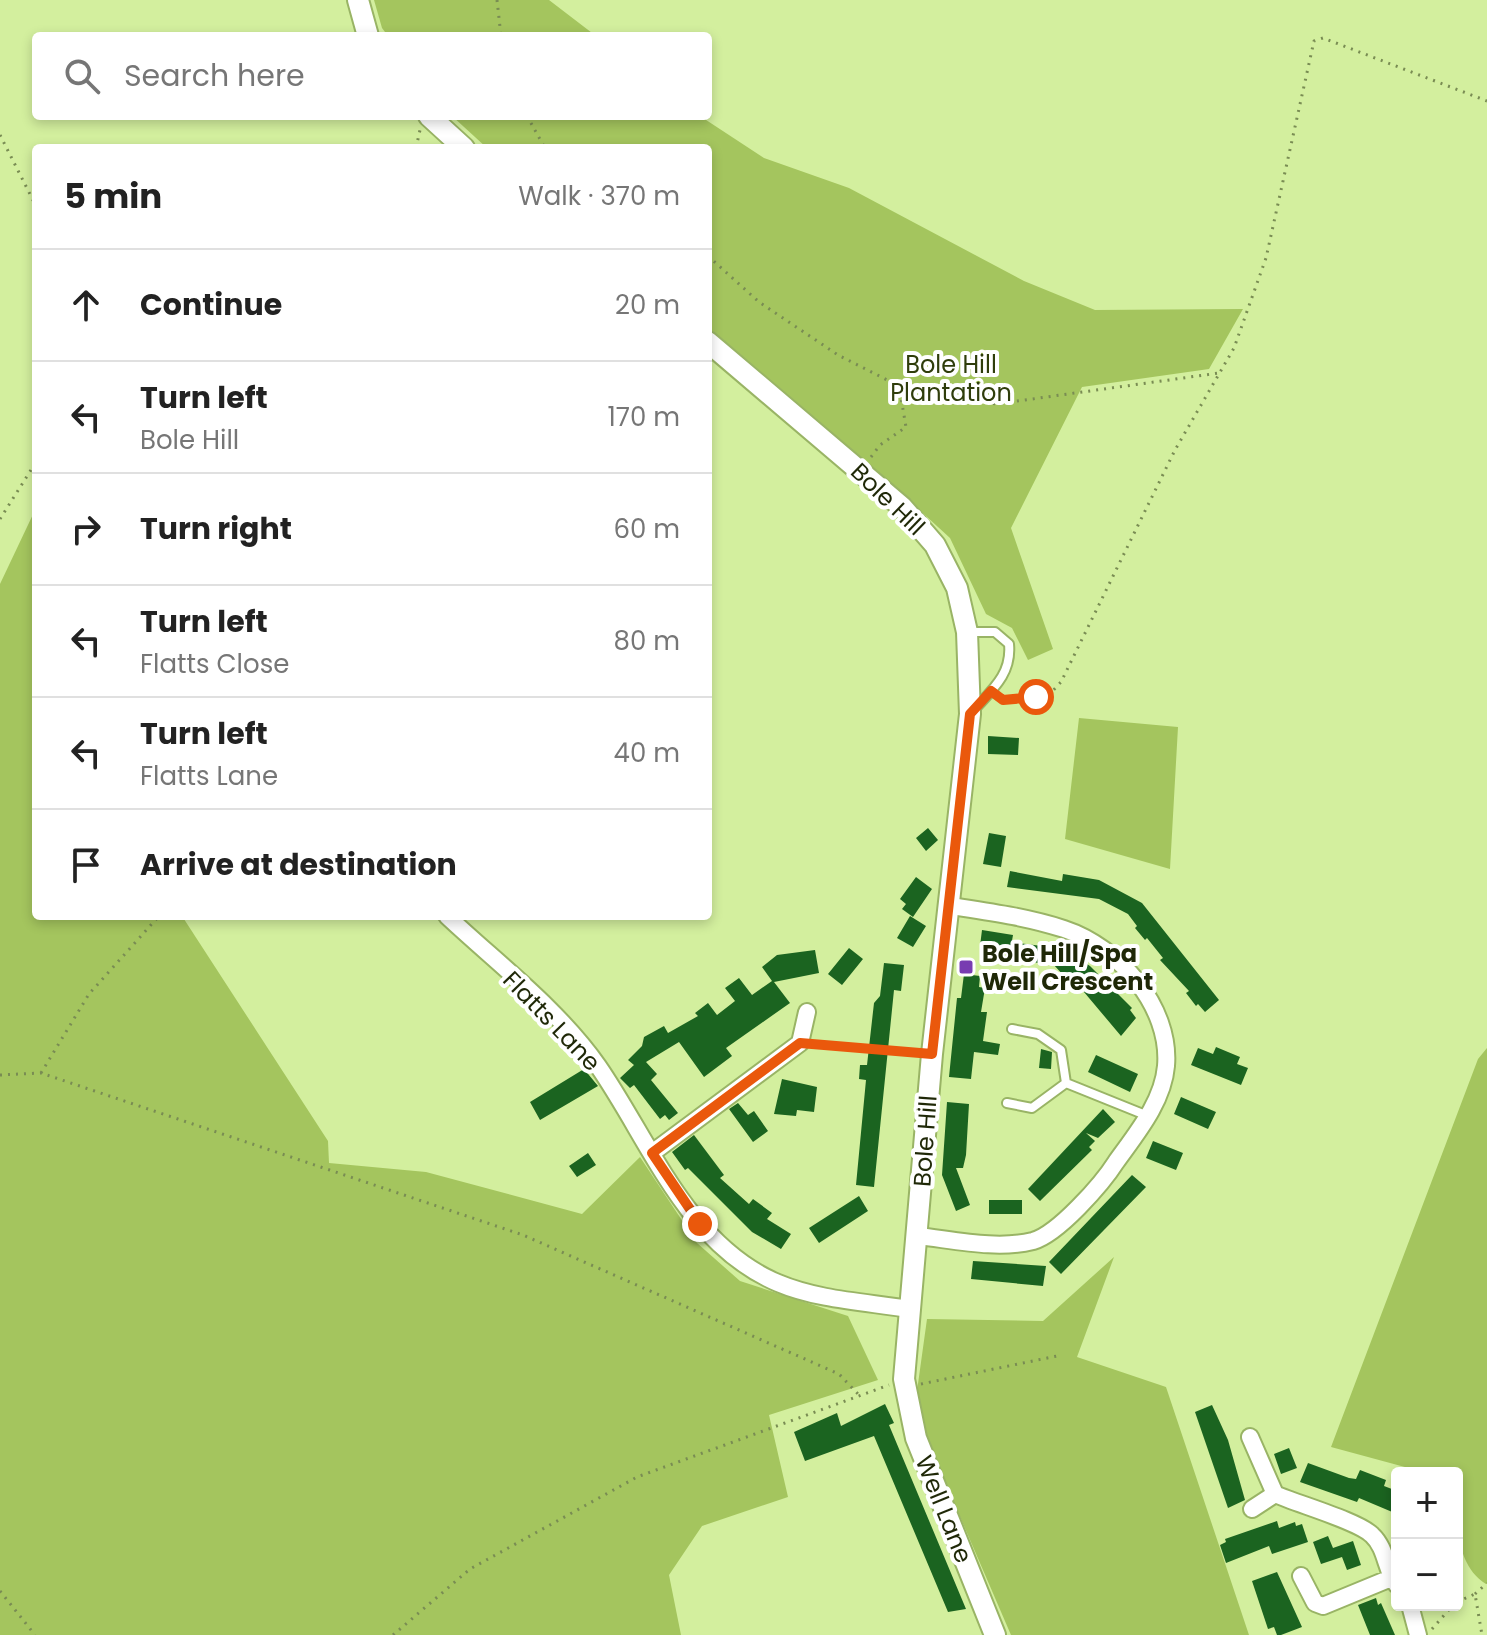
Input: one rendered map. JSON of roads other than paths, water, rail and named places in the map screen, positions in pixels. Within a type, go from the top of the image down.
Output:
[{"type":"street","points":[[358,0],[367,32]]},
{"type":"street","points":[[433,120],[459,144]]},
{"type":"street","name":"Bole Hill","points":[[712,345],[902,507],[935,545],[957,588],[967,632],[970,714],[951,906],[932,1054],[905,1383]]},
{"type":"street","points":[[918,1236],[995,1244],[1035,1241],[1067,1217],[1110,1172],[1148,1116],[1166,1068],[1164,1030],[1145,992],[1116,961],[1068,930],[1019,916],[951,906]]},
{"type":"street","name":"Flatts Lane","points":[[451,920],[554,1017],[597,1064],[700,1224],[739,1260],[778,1283],[823,1296],[909,1309]]},
{"type":"street","points":[[652,1153],[800,1043],[807,1012]]},
{"type":"street","name":"Well Lane","points":[[905,1383],[916,1438],[995,1635]]},
{"type":"street","points":[[1250,1437],[1275,1494],[1371,1533],[1383,1549],[1391,1572]]},
{"type":"street","points":[[1252,1509],[1275,1494]]},
{"type":"street","points":[[1301,1576],[1315,1603],[1323,1606],[1391,1582]]},
{"type":"street","points":[[1412,1611],[1420,1635]]},
{"type":"lane","points":[[967,632],[995,632],[1009,644],[1010,660],[991,691],[970,714]]},
{"type":"lane","points":[[1012,1029],[1038,1034],[1061,1050],[1066,1083]]},
{"type":"lane","points":[[1066,1083],[1148,1116]]},
{"type":"lane","points":[[1007,1103],[1032,1108],[1066,1083]]},
{"type":"place","name":"Bole Hill/Spa Well Crescent","points":[[966,967]]},
{"type":"park label","name":"Bole Hill Plantation","points":[[951,378]]}]
